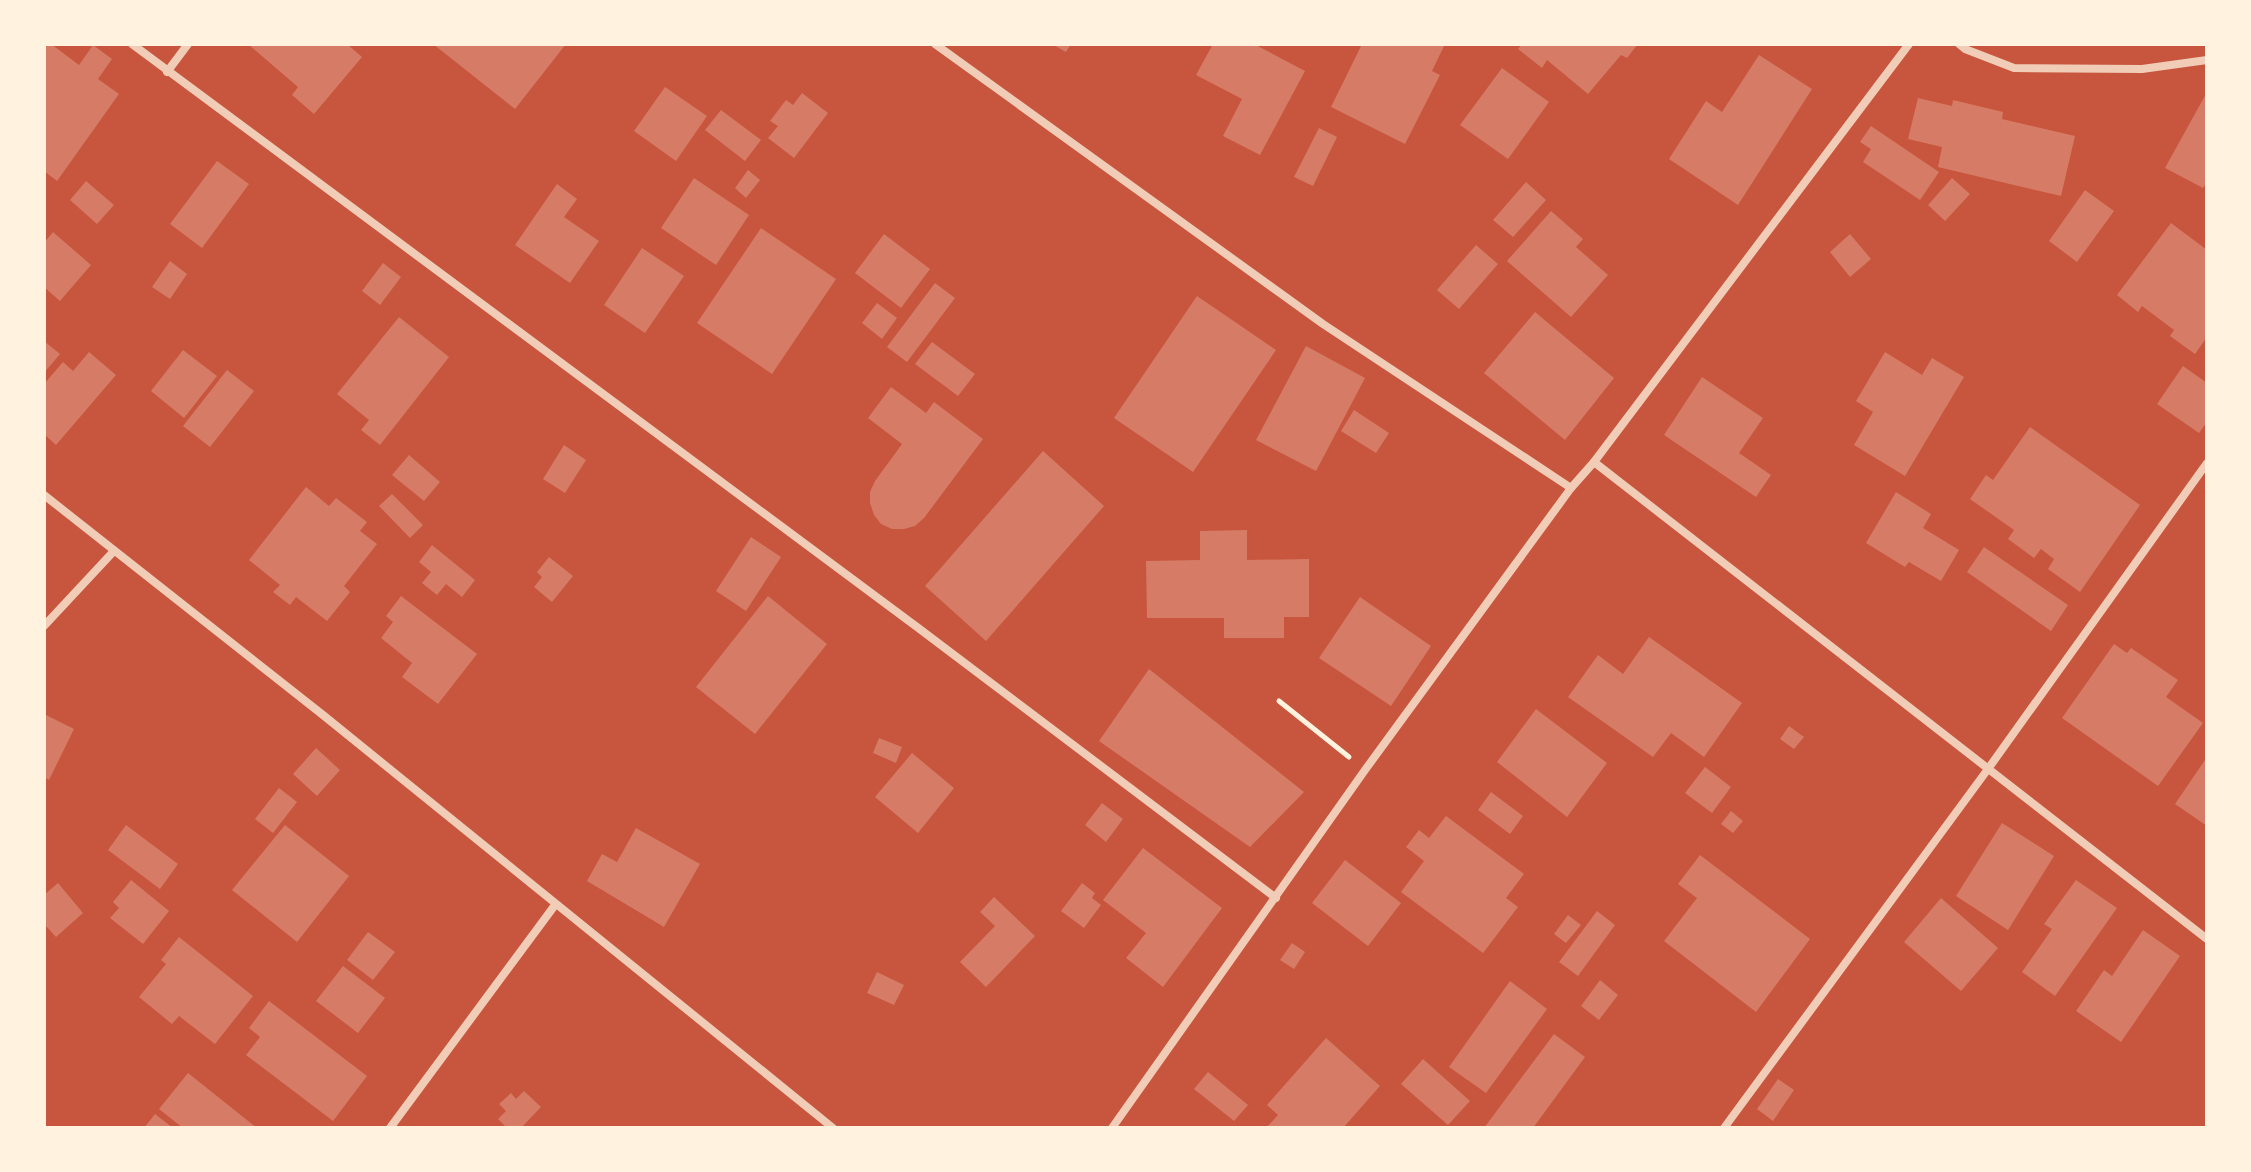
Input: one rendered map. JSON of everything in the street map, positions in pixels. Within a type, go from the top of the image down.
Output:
[{"type":"street","points":[[132,44],[917,627],[1276,898]]},
{"type":"street","points":[[167,72],[188,44]]},
{"type":"street","points":[[935,44],[1323,324],[1571,488]]},
{"type":"street","points":[[1112,1128],[1365,770],[1571,488],[1594,462],[1909,44]]},
{"type":"street","points":[[1959,44],[2014,68],[2142,69],[2207,60]]},
{"type":"street","points":[[1594,462],[2207,939]]},
{"type":"street","points":[[1724,1128],[1988,769],[2207,463]]},
{"type":"street","points":[[44,495],[323,715],[833,1128]]},
{"type":"street","points":[[44,626],[113,552]]},
{"type":"street","points":[[390,1128],[555,905]]},
{"type":"path","points":[[1279,701],[1365,770]]},
{"type":"building","points":[[44,44],[51,44],[79,65],[93,45],[112,59],[98,79],[119,94],[57,181],[44,171]]},
{"type":"building","points":[[248,44],[347,44],[362,57],[314,114],[292,95],[298,87]]},
{"type":"building","points":[[433,44],[566,44],[515,109]]},
{"type":"building","points":[[1052,44],[1071,44],[1066,52]]},
{"type":"building","points":[[1213,44],[1254,44],[1305,71],[1260,155],[1223,136],[1242,99],[1196,75]]},
{"type":"building","points":[[1362,44],[1445,44],[1432,71],[1440,75],[1405,144],[1331,107]]},
{"type":"building","points":[[1522,44],[1638,44],[1627,58],[1621,55],[1588,94],[1547,60],[1542,68],[1518,49]]},
{"type":"building","points":[[1759,55],[1812,89],[1738,205],[1669,159],[1706,101],[1722,112]]},
{"type":"building","points":[[1502,68],[1549,102],[1508,159],[1460,125]]},
{"type":"building","points":[[665,87],[707,116],[676,161],[634,131]]},
{"type":"building","points":[[2207,92],[2207,182],[2203,188],[2165,168]]},
{"type":"building","points":[[802,93],[828,113],[794,158],[768,138],[778,126],[770,121],[786,100],[793,105]]},
{"type":"building","points":[[1918,98],[1952,106],[1953,100],[2003,112],[2002,119],[2075,136],[2061,196],[1938,167],[1942,147],[1908,139]]},
{"type":"building","points":[[721,110],[761,140],[745,161],[705,130]]},
{"type":"building","points":[[1871,126],[1939,172],[1920,200],[1863,162],[1871,149],[1860,142]]},
{"type":"building","points":[[1319,128],[1337,137],[1313,186],[1294,177]]},
{"type":"building","points":[[217,161],[249,184],[202,248],[170,224]]},
{"type":"building","points":[[748,170],[760,180],[746,198],[735,188]]},
{"type":"building","points":[[694,178],[749,215],[716,265],[661,228]]},
{"type":"building","points":[[1952,178],[1970,194],[1945,221],[1928,205]]},
{"type":"building","points":[[86,181],[114,205],[97,224],[70,200]]},
{"type":"building","points":[[1526,182],[1546,200],[1513,237],[1493,220]]},
{"type":"building","points":[[557,184],[577,199],[564,217],[599,241],[570,283],[515,245]]},
{"type":"building","points":[[2085,190],[2114,211],[2077,262],[2049,241]]},
{"type":"building","points":[[1551,211],[1583,239],[1576,247],[1608,275],[1571,317],[1507,261]]},
{"type":"building","points":[[2171,223],[2207,250],[2207,337],[2195,354],[2170,336],[2174,330],[2142,306],[2138,312],[2117,295]]},
{"type":"building","points":[[761,228],[836,279],[772,374],[697,323]]},
{"type":"building","points":[[53,232],[91,265],[60,301],[44,287],[44,243]]},
{"type":"building","points":[[884,234],[930,269],[901,308],[855,273]]},
{"type":"building","points":[[1850,234],[1871,259],[1850,277],[1830,252]]},
{"type":"building","points":[[1476,245],[1498,264],[1459,309],[1437,290]]},
{"type":"building","points":[[642,248],[684,276],[645,333],[604,305]]},
{"type":"building","points":[[170,261],[187,274],[170,299],[152,287]]},
{"type":"building","points":[[383,263],[401,277],[380,305],[362,291]]},
{"type":"building","points":[[935,283],[955,298],[907,362],[887,347]]},
{"type":"building","points":[[1197,296],[1276,350],[1193,472],[1114,418]]},
{"type":"building","points":[[877,303],[897,318],[882,339],[862,323]]},
{"type":"building","points":[[1535,312],[1614,378],[1565,440],[1484,373]]},
{"type":"building","points":[[399,317],[449,357],[380,445],[361,430],[369,420],[337,394]]},
{"type":"building","points":[[44,341],[60,354],[44,373]]},
{"type":"building","points":[[932,342],[975,374],[958,396],[915,364]]},
{"type":"building","points":[[1306,346],[1365,378],[1316,471],[1256,440]]},
{"type":"building","points":[[183,350],[217,376],[184,418],[151,391]]},
{"type":"building","points":[[89,352],[116,375],[56,445],[44,434],[44,384],[63,362],[73,371]]},
{"type":"building","points":[[1885,352],[1922,375],[1932,358],[1964,377],[1905,476],[1854,445],[1873,412],[1856,401]]},
{"type":"building","points":[[2183,366],[2207,383],[2207,422],[2199,433],[2157,404]]},
{"type":"building","points":[[227,370],[254,391],[210,447],[183,426]]},
{"type":"building","points":[[1702,377],[1763,418],[1739,453],[1771,475],[1756,497],[1664,435]]},
{"type":"building","points":[[891,387],[926,413],[934,402],[983,439],[924,518],[915,526],[904,529],[892,529],[881,524],[870,503],[870,492],[875,481],[902,444],[868,418]]},
{"type":"building","points":[[1354,410],[1389,433],[1376,453],[1341,431]]},
{"type":"building","points":[[2030,427],[2140,505],[2080,592],[2048,569],[2054,559],[2041,549],[2034,558],[2008,539],[2014,530],[1970,499],[1986,475],[1993,480]]},
{"type":"building","points":[[564,445],[586,460],[565,493],[543,479]]},
{"type":"building","points":[[1043,451],[1104,506],[986,641],[925,586]]},
{"type":"building","points":[[409,455],[440,482],[424,501],[392,475]]},
{"type":"building","points":[[306,487],[329,506],[336,498],[367,522],[360,531],[377,544],[344,586],[350,592],[327,621],[296,597],[290,605],[273,592],[280,585],[249,560]]},
{"type":"building","points":[[1896,492],[1931,514],[1923,528],[1959,550],[1941,581],[1909,562],[1905,567],[1866,543]]},
{"type":"building","points":[[392,494],[423,525],[410,538],[379,506]]},
{"type":"building","points":[[1247,530],[1247,560],[1309,559],[1309,617],[1284,617],[1284,638],[1224,638],[1224,618],[1147,618],[1146,561],[1200,560],[1200,531]]},
{"type":"building","points":[[751,537],[781,557],[746,611],[716,591]]},
{"type":"building","points":[[432,545],[475,580],[462,597],[446,584],[437,595],[422,583],[431,572],[419,562]]},
{"type":"building","points":[[1984,547],[2068,605],[2051,631],[1967,572]]},
{"type":"building","points":[[549,557],[573,576],[552,602],[534,587],[542,577],[537,572]]},
{"type":"building","points":[[401,596],[477,654],[438,704],[402,677],[412,663],[381,638],[393,622],[386,616]]},
{"type":"building","points":[[768,596],[827,644],[755,734],[696,687]]},
{"type":"building","points":[[1360,597],[1431,646],[1391,706],[1319,658]]},
{"type":"building","points":[[1649,637],[1742,703],[1704,757],[1671,733],[1653,757],[1568,697],[1598,655],[1623,674]]},
{"type":"building","points":[[2114,644],[2127,653],[2131,648],[2178,680],[2166,697],[2203,723],[2158,786],[2062,718]]},
{"type":"building","points":[[1149,669],[1304,792],[1250,847],[1099,741]]},
{"type":"building","points":[[1536,709],[1607,763],[1567,817],[1497,762]]},
{"type":"building","points":[[44,714],[74,729],[49,780],[44,777]]},
{"type":"building","points":[[1789,726],[1804,737],[1794,749],[1780,739]]},
{"type":"building","points":[[879,738],[902,747],[896,763],[873,753]]},
{"type":"building","points":[[316,748],[340,770],[317,796],[293,774]]},
{"type":"building","points":[[912,753],[954,788],[918,833],[875,797]]},
{"type":"building","points":[[2207,757],[2207,826],[2175,804]]},
{"type":"building","points":[[1705,767],[1731,787],[1712,813],[1685,793]]},
{"type":"building","points":[[279,788],[297,802],[273,833],[255,819]]},
{"type":"building","points":[[1491,792],[1523,816],[1510,834],[1478,810]]},
{"type":"building","points":[[1102,803],[1123,819],[1106,842],[1085,825]]},
{"type":"building","points":[[1731,811],[1743,821],[1733,833],[1721,824]]},
{"type":"building","points":[[1446,816],[1524,874],[1506,898],[1518,907],[1483,953],[1401,892],[1424,861],[1406,847],[1419,830],[1429,838]]},
{"type":"building","points":[[2002,823],[2054,856],[2008,930],[1956,896]]},
{"type":"building","points":[[126,825],[178,864],[160,889],[108,850]]},
{"type":"building","points":[[285,825],[349,876],[297,942],[232,890]]},
{"type":"building","points":[[636,828],[700,864],[664,927],[587,881],[602,854],[617,862]]},
{"type":"building","points":[[1143,848],[1222,908],[1163,987],[1126,958],[1146,933],[1103,900]]},
{"type":"building","points":[[1700,855],[1810,939],[1756,1012],[1664,941],[1697,898],[1678,884]]},
{"type":"building","points":[[1345,860],[1401,903],[1368,946],[1312,903]]},
{"type":"building","points":[[131,880],[169,911],[143,944],[110,918],[119,908],[113,902]]},
{"type":"building","points":[[2076,880],[2117,908],[2055,996],[2022,972],[2052,929],[2044,924]]},
{"type":"building","points":[[58,883],[83,913],[56,937],[44,924],[44,895]]},
{"type":"building","points":[[1082,883],[1095,893],[1092,898],[1101,905],[1084,928],[1061,911]]},
{"type":"building","points":[[994,897],[1035,936],[986,987],[960,962],[995,926],[980,912]]},
{"type":"building","points":[[1941,898],[1998,948],[1961,991],[1904,942]]},
{"type":"building","points":[[1597,911],[1615,925],[1578,976],[1559,962]]},
{"type":"building","points":[[1568,915],[1581,925],[1566,943],[1554,934]]},
{"type":"building","points":[[2143,930],[2180,956],[2121,1042],[2076,1011],[2104,970],[2112,976]]},
{"type":"building","points":[[368,932],[395,952],[373,980],[347,960]]},
{"type":"building","points":[[179,937],[253,996],[215,1044],[179,1016],[172,1024],[139,997],[166,964],[161,960]]},
{"type":"building","points":[[1292,943],[1305,952],[1294,969],[1280,960]]},
{"type":"building","points":[[343,966],[385,998],[358,1033],[316,1001]]},
{"type":"building","points":[[877,972],[904,985],[894,1005],[867,993]]},
{"type":"building","points":[[1600,980],[1618,995],[1599,1020],[1581,1006]]},
{"type":"building","points":[[1510,981],[1547,1009],[1486,1093],[1449,1067]]},
{"type":"building","points":[[269,1001],[367,1076],[333,1121],[246,1055],[260,1037],[249,1028]]},
{"type":"building","points":[[1554,1034],[1585,1057],[1533,1128],[1484,1128]]},
{"type":"building","points":[[1326,1038],[1380,1086],[1343,1128],[1266,1128],[1278,1115],[1267,1105]]},
{"type":"building","points":[[1423,1059],[1470,1101],[1448,1125],[1401,1084]]},
{"type":"building","points":[[1208,1072],[1248,1105],[1234,1121],[1194,1089]]},
{"type":"building","points":[[188,1073],[257,1128],[183,1128],[159,1109]]},
{"type":"building","points":[[1778,1079],[1794,1090],[1773,1121],[1757,1109]]},
{"type":"building","points":[[524,1091],[541,1107],[521,1128],[507,1128],[498,1119],[506,1111],[499,1104],[511,1093],[516,1099]]},
{"type":"building","points":[[155,1114],[173,1128],[144,1128]]}]
